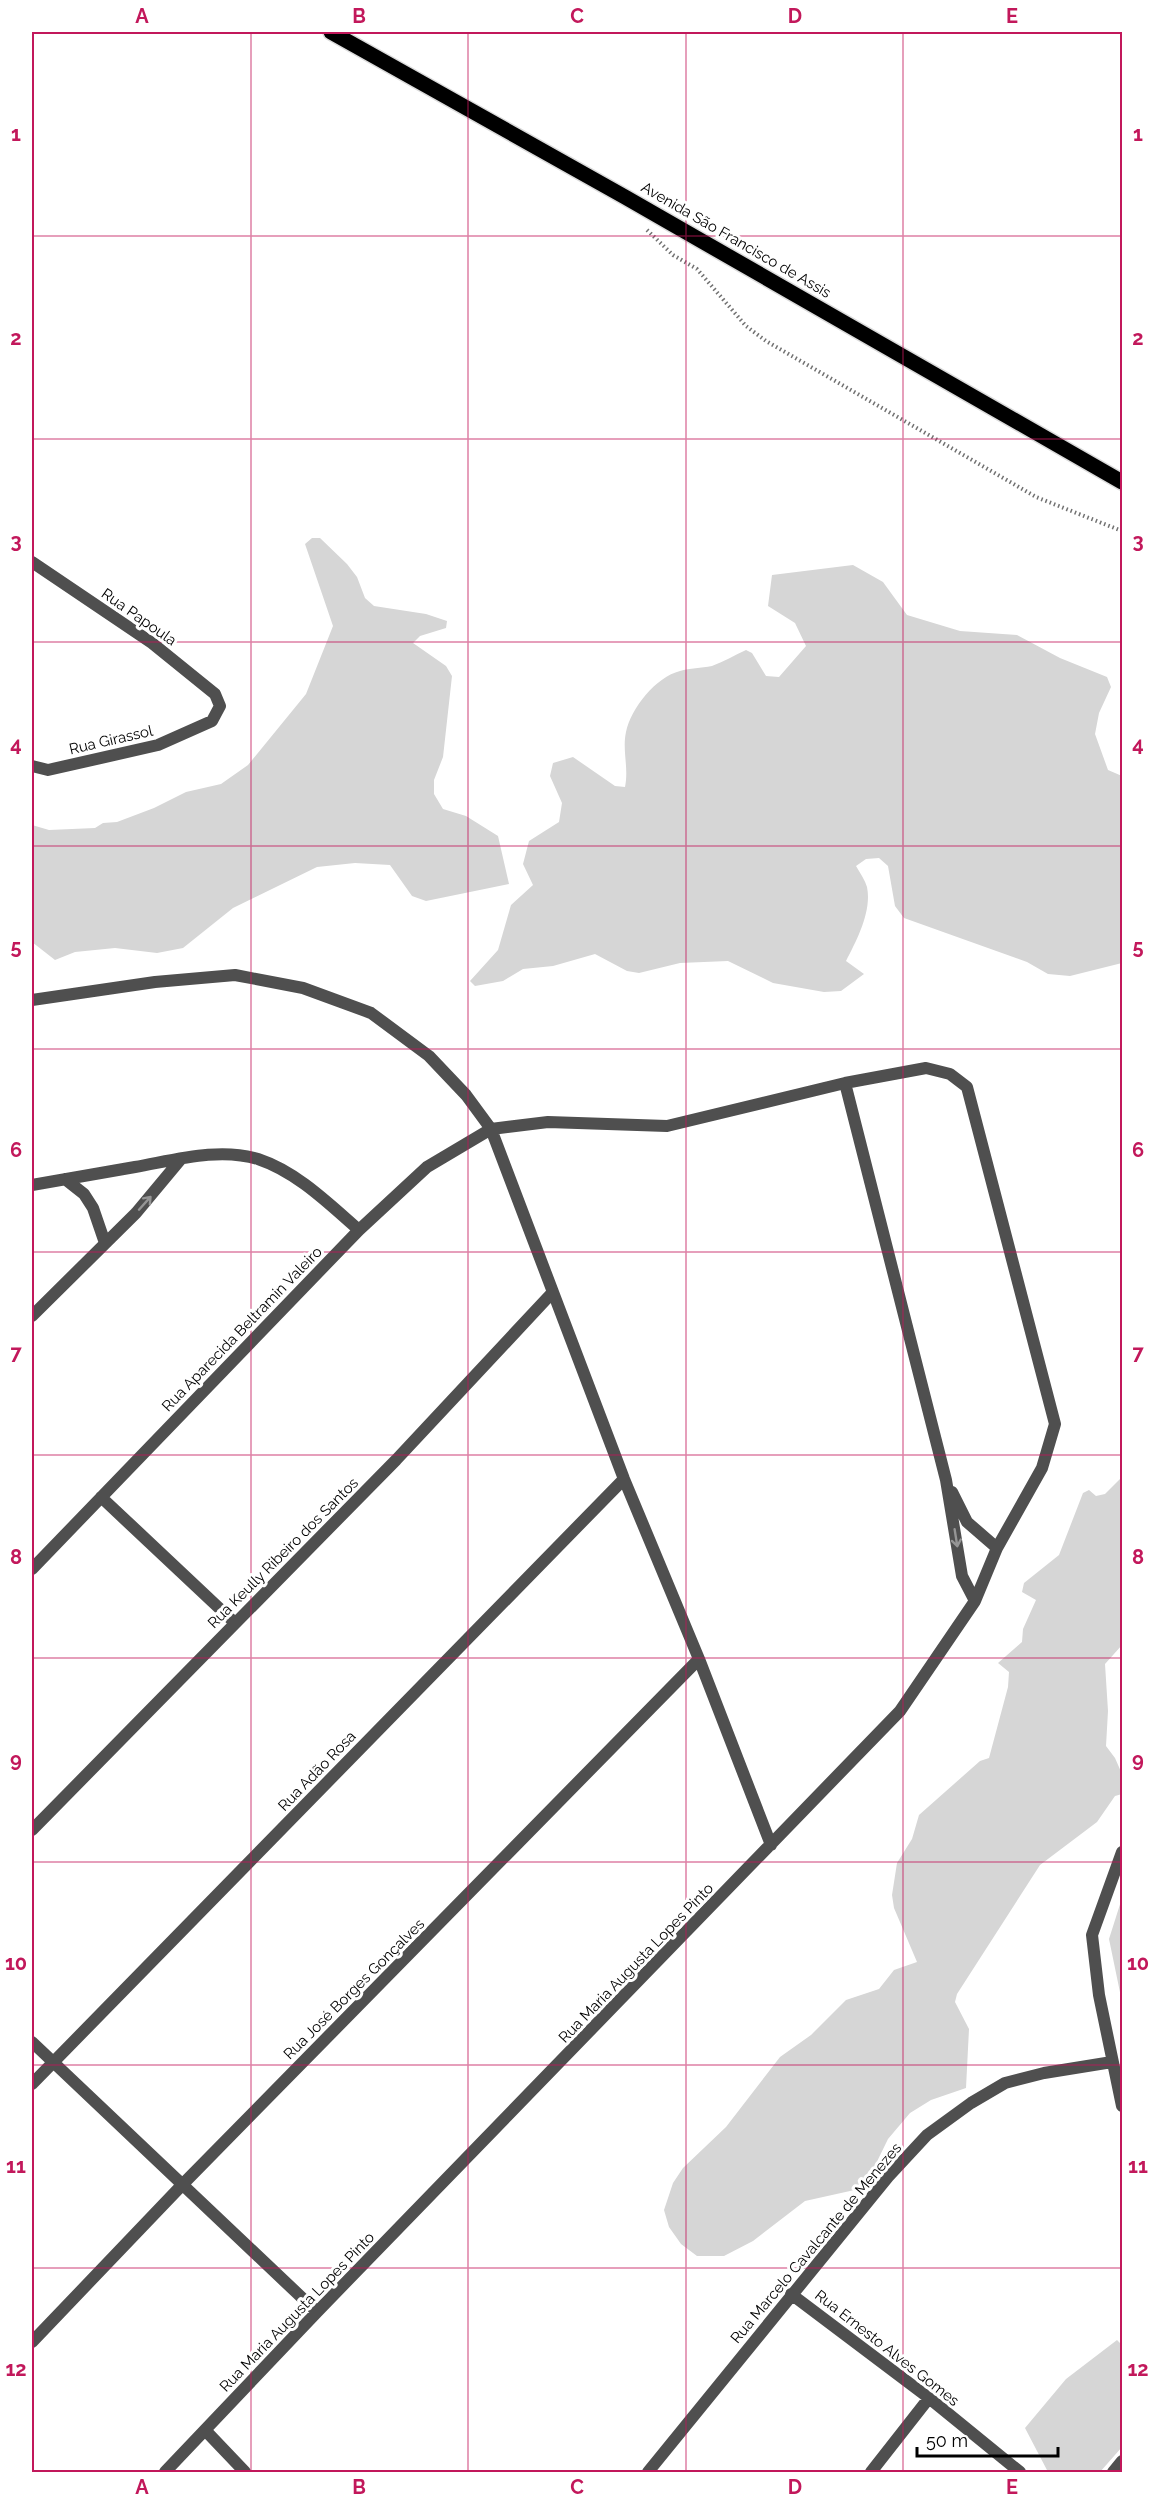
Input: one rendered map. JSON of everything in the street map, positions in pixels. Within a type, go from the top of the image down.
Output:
[{"type":"main road","name":"Avenida São Francisco de Assis","points":[[331,32],[635,202],[1122,482]]},
{"type":"street","name":"Rua Papoula","points":[[32,562],[152,643],[215,694],[220,706]]},
{"type":"street","name":"Rua Girassol","points":[[32,766],[48,770],[158,745],[212,721],[220,706]]},
{"type":"street","points":[[32,1000],[155,982],[235,975],[303,988],[371,1013],[429,1056],[466,1095],[491,1130],[624,1479],[699,1659],[771,1845]]},
{"type":"street","name":"Rua Maria Augusta Lopes Pinto","points":[[165,2472],[317,2312],[900,1711],[975,1601],[998,1548],[1042,1468],[1055,1424],[967,1087],[950,1074],[926,1068],[845,1083]]},
{"type":"street","points":[[491,1130],[548,1122],[667,1125],[845,1083],[946,1480],[962,1576],[975,1601]]},
{"type":"street","name":"Rua Aparecida Beltramin Valeiro","points":[[32,1569],[358,1230],[427,1167],[491,1130]]},
{"type":"street","points":[[32,1185],[227,1153],[257,1159],[283,1170],[322,1198],[358,1230]]},
{"type":"street","points":[[32,1316],[144,1205],[181,1159]]},
{"type":"street","points":[[65,1179],[84,1194],[105,1243]]},
{"type":"street","name":"Rua Keully Ribeiro dos Santos","points":[[32,1830],[396,1460],[552,1293]]},
{"type":"street","name":"Rua Adão Rosa","points":[[32,2084],[624,1479]]},
{"type":"street","points":[[946,1480],[967,1522],[998,1548]]},
{"type":"street","points":[[101,1497],[235,1623]]},
{"type":"street","name":"Rua José Borges Gonçalves","points":[[32,2342],[183,2184],[699,1659]]},
{"type":"street","points":[[1122,1852],[1092,1935],[1095,1972],[1122,2106]]},
{"type":"street","points":[[32,2042],[317,2312]]},
{"type":"street","name":"Rua Marcelo Cavalcante de Menezes","points":[[648,2472],[791,2294],[888,2177],[927,2135],[971,2103],[1005,2083],[1044,2073],[1112,2062]]},
{"type":"street","name":"Rua Ernesto Alves Gomes","points":[[791,2294],[928,2398],[1020,2472]]},
{"type":"street","points":[[871,2472],[928,2398]]},
{"type":"street","points":[[205,2430],[245,2472]]},
{"type":"street","points":[[1113,2472],[1122,2461]]},
{"type":"path","points":[[642,225],[673,255],[697,269],[746,326],[766,341],[1036,497],[1122,531]]},
{"type":"shaded area","points":[[312,538],[320,538],[347,564],[357,577],[365,598],[374,606],[426,614],[447,621],[446,628],[420,636],[413,643],[446,666],[452,676],[443,757],[434,780],[434,794],[443,809],[466,816],[498,836],[509,884],[426,901],[412,896],[390,865],[355,863],[317,867],[233,908],[183,948],[157,953],[115,948],[75,952],[55,960],[32,942],[32,825],[49,830],[95,828],[103,823],[117,822],[154,808],[186,792],[221,784],[248,765],[306,694],[333,626],[305,544]]},
{"type":"shaded area","points":[[853,565],[883,582],[907,615],[960,631],[1017,635],[1060,658],[1107,677],[1111,687],[1099,713],[1095,734],[1108,770],[1122,776],[1122,963],[1070,976],[1048,974],[1027,962],[904,918],[895,906],[888,866],[879,858],[866,859],[856,866],[867,887],[867,906],[855,944],[846,961],[864,974],[841,991],[824,992],[773,983],[728,961],[680,963],[639,973],[627,971],[595,954],[553,966],[523,969],[503,981],[475,986],[470,981],[498,950],[511,905],[533,885],[523,864],[529,841],[559,822],[562,803],[550,776],[553,763],[573,757],[615,786],[625,787],[626,732],[633,713],[654,687],[671,674],[712,666],[746,650],[752,653],[766,676],[779,677],[806,646],[795,623],[768,606],[772,575]]},
{"type":"shaded area","points":[[1122,1477],[1122,1645],[1105,1664],[1108,1711],[1106,1746],[1115,1758],[1122,1774],[1122,1794],[1115,1796],[1097,1822],[1040,1865],[957,1994],[955,2002],[969,2029],[966,2088],[931,2100],[910,2113],[888,2139],[868,2180],[859,2189],[805,2201],[753,2241],[724,2256],[697,2256],[681,2244],[669,2227],[664,2210],[673,2183],[683,2168],[726,2127],[780,2057],[811,2035],[846,2000],[879,1989],[894,1970],[917,1962],[894,1908],[892,1895],[897,1863],[912,1839],[919,1815],[980,1761],[989,1758],[1008,1687],[1009,1672],[998,1663],[1022,1642],[1023,1629],[1036,1600],[1022,1592],[1024,1583],[1059,1555],[1083,1493],[1089,1490],[1096,1496],[1105,1494]]},
{"type":"shaded area","points":[[1122,1898],[1122,2002],[1109,1939]]},
{"type":"shaded area","points":[[1117,2340],[1122,2345],[1122,2447],[1100,2472],[1048,2472],[1025,2428],[1066,2379]]}]
